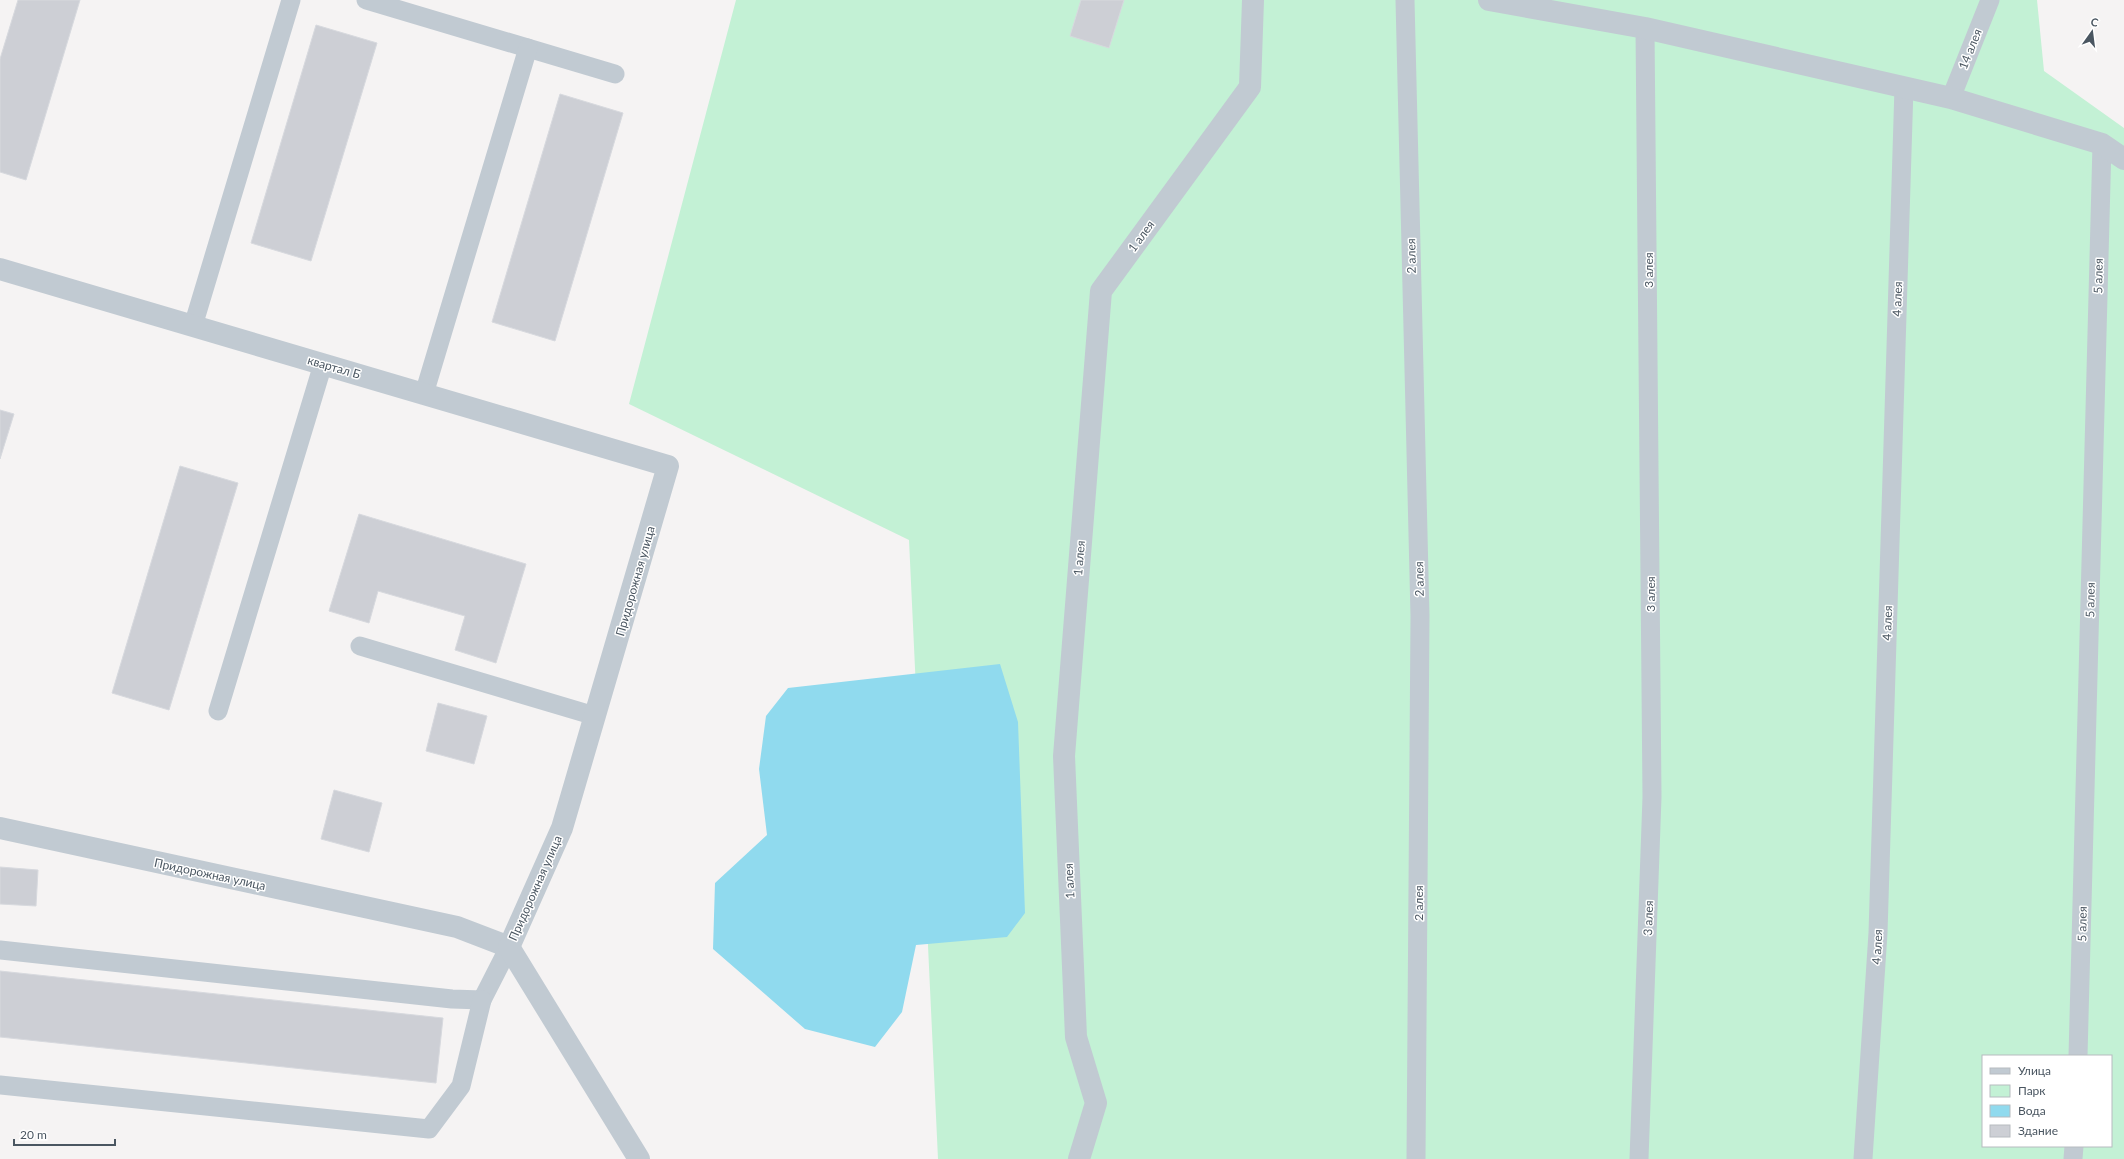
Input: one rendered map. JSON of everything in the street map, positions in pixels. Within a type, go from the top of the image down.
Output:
[{"type":"street","name":"1 алея","points":[[1079,1159],[1096,1103],[1076,1037],[1064,756],[1100,291],[1250,87],[1253,0]]},
{"type":"street","points":[[1489,0],[1646,28],[1950,98],[2102,144],[2124,159]]},
{"type":"street","name":"квартал Б","points":[[0,269],[668,466]]},
{"type":"street","name":"Придорожная улица","points":[[0,828],[457,927],[509,947],[562,828],[668,466]]},
{"type":"street","points":[[509,947],[639,1159]]},
{"type":"lane","points":[[193,326],[291,0]]},
{"type":"lane","points":[[366,0],[615,74]]},
{"type":"lane","name":"2 алея","points":[[1406,0],[1420,616],[1416,1159]]},
{"type":"lane","name":"14 алея","points":[[1950,98],[1990,0]]},
{"type":"lane","name":"3 алея","points":[[1639,1159],[1652,797],[1646,28]]},
{"type":"lane","points":[[424,394],[528,48]]},
{"type":"lane","name":"4 алея","points":[[1863,1159],[1878,933],[1904,87]]},
{"type":"lane","name":"5 алея","points":[[2078,1055],[2102,144]]},
{"type":"lane","points":[[218,711],[323,364]]},
{"type":"lane","points":[[360,646],[595,716]]},
{"type":"lane","points":[[0,1085],[428,1129],[461,1086],[482,1000],[509,947]]},
{"type":"lane","points":[[0,950],[452,999],[482,1000]]},
{"type":"lane","points":[[2073,1159],[2074,1147]]},
{"type":"green space","points":[[736,0],[2037,0],[2044,71],[2124,128],[2124,1159],[938,1159],[909,540],[629,404]]},
{"type":"water","points":[[1000,664],[1018,722],[1025,913],[1007,937],[916,945],[902,1012],[875,1047],[805,1029],[713,949],[715,883],[767,835],[759,769],[766,716],[788,688]]},
{"type":"building","points":[[18,0],[80,0],[26,180],[0,172],[0,59]]},
{"type":"building","points":[[1081,0],[1124,0],[1109,48],[1070,36]]},
{"type":"building","points":[[316,25],[377,43],[311,261],[251,243]]},
{"type":"building","points":[[560,94],[623,113],[555,341],[492,322]]},
{"type":"building","points":[[0,410],[14,414],[0,459]]},
{"type":"building","points":[[180,466],[238,483],[169,710],[112,693]]},
{"type":"building","points":[[359,514],[526,564],[496,663],[455,650],[465,616],[378,591],[369,623],[329,611]]},
{"type":"building","points":[[438,703],[487,716],[474,764],[426,751]]},
{"type":"building","points":[[334,790],[382,803],[369,852],[321,839]]},
{"type":"building","points":[[0,867],[38,870],[36,906],[0,904]]},
{"type":"building","points":[[0,971],[443,1018],[436,1083],[0,1037]]}]
